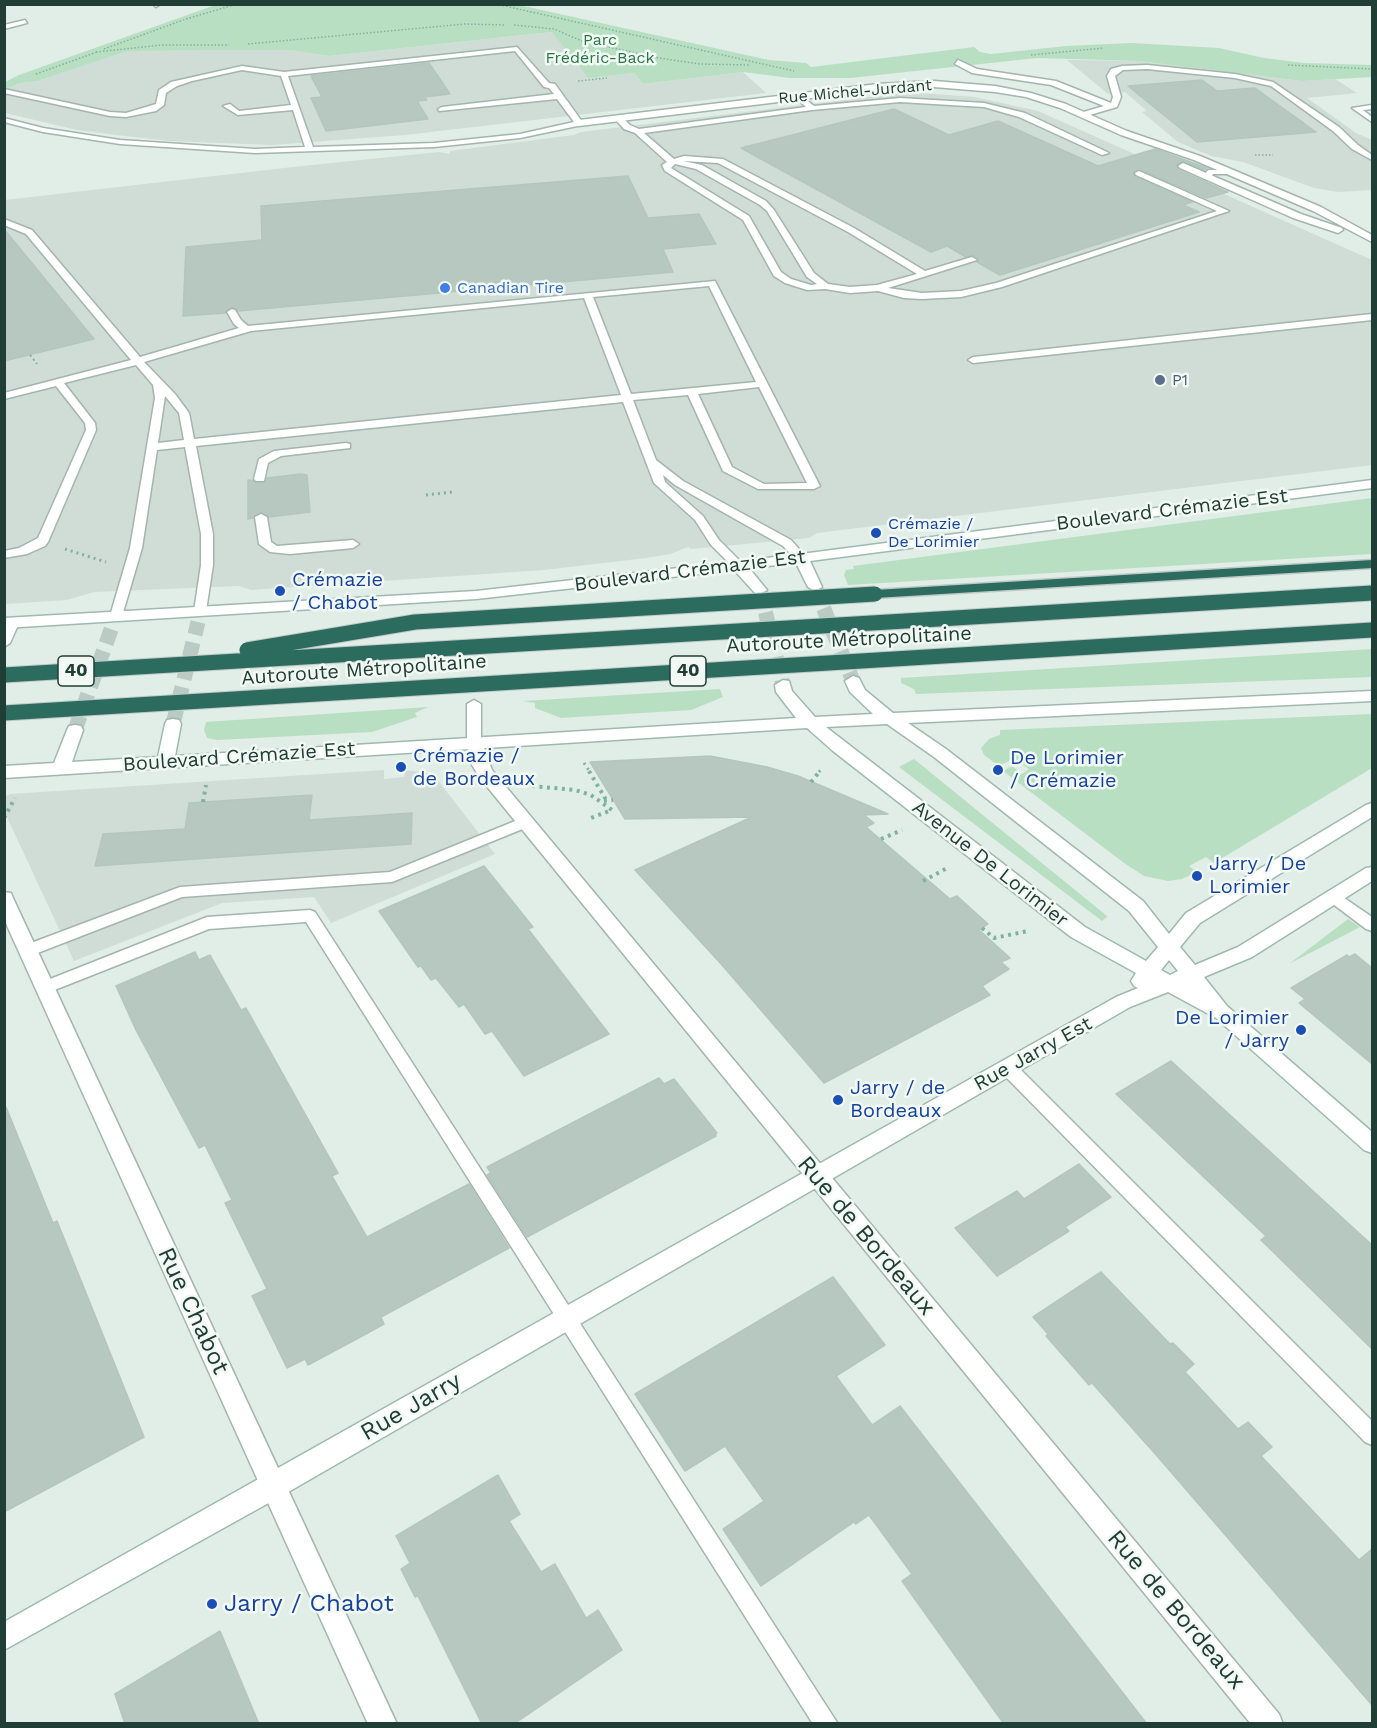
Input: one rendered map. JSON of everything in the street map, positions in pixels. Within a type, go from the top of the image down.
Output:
[{"type":"highway","points":[[148,666],[415,622],[1372,564]]},
{"type":"highway","name":"Autoroute Métropolitaine","points":[[4,675],[1372,593]]},
{"type":"highway","name":"Autoroute Métropolitaine","points":[[4,713],[1372,630]]},
{"type":"main road","name":"Rue Michel-Jurdant","points":[[579,123],[900,85],[963,85],[1028,95],[1083,115],[1317,209],[1372,241]]},
{"type":"main road","name":"Rue Michel-Jurdant","points":[[1124,133],[1207,177],[1297,216],[1372,241]]},
{"type":"main road","name":"Boulevard Crémazie Est","points":[[8,623],[114,622],[476,601],[1372,484]]},
{"type":"main road","points":[[801,558],[815,587]]},
{"type":"main road","points":[[738,566],[760,590]]},
{"type":"main road","name":"Avenue De Lorimier","points":[[853,681],[865,700],[940,753],[1136,906],[1223,1014],[1372,1144]]},
{"type":"main road","name":"Avenue De Lorimier","points":[[783,685],[791,702],[839,747],[1078,932],[1223,1014]]},
{"type":"main road","name":"Boulevard Crémazie Est","points":[[4,772],[889,718],[1372,696]]},
{"type":"main road","points":[[165,762],[173,724]]},
{"type":"main road","points":[[62,768],[75,730]]},
{"type":"main road","name":"Rue de Bordeaux","points":[[474,742],[480,765],[525,822],[1269,1724]]},
{"type":"main road","name":"Rue Jarry Est","points":[[1123,1002],[1193,918],[1372,809]]},
{"type":"main road","name":"Rue Jarry Est","points":[[817,1176],[1123,1002],[1245,952],[1372,873]]},
{"type":"main road","name":"Rue Chabot","points":[[4,898],[383,1724]]},
{"type":"main road","name":"Rue Jarry","points":[[4,1637],[274,1486],[817,1176]]},
{"type":"lane","points":[[4,27],[25,22]]},
{"type":"lane","points":[[4,91],[110,114],[126,115],[153,109],[160,105],[162,92],[174,84],[242,68],[284,74],[517,49],[560,96],[579,123]]},
{"type":"lane","points":[[958,62],[975,71],[1053,83],[1111,106]]},
{"type":"lane","points":[[1083,115],[1111,106],[1116,102],[1112,74],[1122,68],[1147,67],[1235,76],[1274,84],[1372,158]]},
{"type":"lane","points":[[284,74],[310,150]]},
{"type":"lane","points":[[442,109],[560,96]]},
{"type":"lane","points":[[798,96],[812,108]]},
{"type":"lane","points":[[618,118],[627,128],[638,131],[812,108],[900,100],[984,105],[1022,115],[1105,153]]},
{"type":"lane","points":[[227,106],[238,113],[296,107]]},
{"type":"lane","points":[[1372,107],[1356,108],[1372,120]]},
{"type":"lane","points":[[4,120],[63,134],[130,143],[232,150],[310,150],[434,145],[520,136],[579,123]]},
{"type":"lane","points":[[524,125],[579,123]]},
{"type":"lane","points":[[638,131],[671,161],[699,167],[763,203],[770,210],[810,275],[825,286]]},
{"type":"lane","points":[[372,146],[437,135]]},
{"type":"lane","points":[[924,274],[851,230],[720,161],[695,157],[671,161],[666,165],[668,169],[746,218],[777,273],[798,286],[810,288],[825,286],[850,290],[878,288],[972,260]]},
{"type":"lane","points":[[1207,177],[1212,172],[1228,172]]},
{"type":"lane","points":[[878,288],[904,295],[961,294],[999,285],[1225,211],[1139,173]]},
{"type":"lane","points":[[4,222],[29,232],[158,385],[184,412],[207,534],[207,565],[199,616]]},
{"type":"lane","points":[[4,396],[138,361],[246,329],[712,283],[814,486],[762,487],[727,469],[692,391]]},
{"type":"lane","points":[[587,295],[660,483],[699,518],[722,551],[738,566]]},
{"type":"lane","points":[[232,312],[237,322],[246,329]]},
{"type":"lane","points":[[973,360],[1372,317]]},
{"type":"lane","points":[[4,555],[23,551],[41,543],[44,539],[91,430],[90,423],[58,382]]},
{"type":"lane","points":[[151,447],[763,384]]},
{"type":"lane","points":[[114,622],[136,548],[160,398],[158,385]]},
{"type":"lane","points":[[260,479],[261,465],[269,456],[285,451],[346,446]]},
{"type":"lane","points":[[651,459],[679,483],[787,543],[801,558]]},
{"type":"lane","points":[[261,517],[265,544],[274,549],[353,544]]},
{"type":"lane","points":[[4,643],[8,623]]},
{"type":"lane","points":[[474,704],[474,742]]},
{"type":"lane","points":[[28,950],[180,892],[392,877],[525,822]]},
{"type":"lane","points":[[1334,897],[1372,925]]},
{"type":"lane","points":[[45,987],[207,923],[310,916],[827,1724]]},
{"type":"lane","points":[[1008,1068],[1372,1435]]},
{"type":"path","points":[[27,77],[186,19],[237,4]]},
{"type":"path","points":[[496,4],[796,72]]},
{"type":"path","points":[[1024,55],[1110,48]]},
{"type":"path","points":[[1279,64],[1319,69],[1372,69]]},
{"type":"path","points":[[584,81],[607,78]]},
{"type":"path","points":[[1264,155],[1273,155]]},
{"type":"path","points":[[426,495],[452,492]]},
{"type":"path","points":[[80,552],[96,560],[113,562]]},
{"type":"path","points":[[579,755],[612,810],[588,819]]},
{"type":"path","points":[[811,782],[823,766]]},
{"type":"path","points":[[203,802],[207,779]]},
{"type":"path","points":[[532,786],[575,790],[613,800]]},
{"type":"path","points":[[4,818],[6,810],[20,791]]},
{"type":"path","points":[[881,839],[903,830]]},
{"type":"path","points":[[923,880],[950,867]]},
{"type":"path","points":[[982,928],[994,938],[1030,930]]},
{"type":"shaded area","points":[[553,32],[588,78],[634,73],[643,84],[743,72],[766,93],[405,135],[272,145],[170,141],[125,136],[77,130],[5,113],[5,89],[21,83],[38,81],[128,51],[291,50],[329,56]]},
{"type":"shaded area","points":[[1067,60],[1139,61],[1302,81],[1335,79],[1357,93],[1307,98],[1356,133],[1372,140],[1372,190],[1338,192],[1314,188],[1243,162],[1211,156],[1178,142],[1142,112],[1147,111],[1125,92],[1108,94]]},
{"type":"shaded area","points":[[920,93],[974,97],[1038,111],[1372,260],[1372,465],[817,533],[809,538],[691,549],[688,547],[670,554],[646,558],[544,570],[251,590],[239,586],[94,592],[67,600],[5,604],[5,200],[293,167],[439,152],[450,154],[450,151],[574,135],[581,132],[894,94]]},
{"type":"shaded area","points":[[384,770],[384,779],[404,777],[406,770],[433,774],[495,854],[331,923],[314,897],[222,903],[74,961],[5,813],[4,797],[10,794]]},
{"type":"green space","name":"Parc Frédéric-Back","points":[[218,4],[519,5],[769,60],[806,63],[811,67],[974,47],[980,52],[991,54],[1066,46],[1132,43],[1219,48],[1264,58],[1304,63],[1372,65],[1372,77],[1302,81],[1139,61],[1037,58],[850,78],[790,78],[743,72],[643,84],[634,73],[588,78],[552,32],[329,56],[290,50],[128,51],[38,81],[21,83],[5,89],[5,82],[19,75]]},
{"type":"green space","points":[[1372,498],[1372,554],[848,585],[844,575],[846,570],[854,569],[853,566]]},
{"type":"green space","points":[[1372,649],[1372,677],[916,694],[914,689],[901,683],[901,678]]},
{"type":"green space","points":[[720,689],[723,697],[691,710],[561,718],[535,708],[535,703],[523,701]]},
{"type":"green space","points":[[428,707],[415,713],[417,717],[372,732],[217,740],[207,738],[204,730],[206,722]]},
{"type":"green space","points":[[1372,714],[1372,768],[1214,863],[1206,857],[1189,866],[1197,872],[1182,879],[1168,881],[1144,876],[1124,863],[1003,771],[1012,766],[1022,774],[1029,769],[1013,759],[999,766],[984,755],[981,748],[989,739],[1000,735],[1000,730]]},
{"type":"green space","points":[[914,759],[1108,916],[1102,921],[899,767]]},
{"type":"green space","points":[[1348,919],[1360,927],[1289,964]]},
{"type":"building","points":[[429,63],[450,94],[424,97],[427,100],[417,101],[428,119],[326,131],[311,98],[322,97],[311,76]]},
{"type":"building","points":[[1202,80],[1217,91],[1255,88],[1316,132],[1197,142],[1128,86]]},
{"type":"building","points":[[894,109],[949,135],[998,121],[1098,166],[1155,149],[1207,168],[1205,170],[1184,161],[1176,166],[1179,170],[1228,192],[1206,198],[1138,169],[1133,172],[1135,177],[1192,202],[1183,205],[1199,212],[1000,275],[977,262],[979,259],[973,255],[966,257],[947,246],[931,252],[741,148]]},
{"type":"building","points":[[628,176],[648,218],[699,214],[716,244],[663,249],[673,272],[238,311],[233,307],[225,313],[183,316],[186,247],[262,240],[261,206]]},
{"type":"building","points":[[4,229],[94,339],[4,361]]},
{"type":"building","points":[[307,475],[310,512],[269,517],[260,512],[248,519],[248,480],[264,483],[267,478]]},
{"type":"building","points":[[710,756],[767,767],[798,776],[888,814],[864,815],[874,823],[866,827],[950,899],[957,896],[988,924],[979,930],[1010,958],[1001,962],[1009,969],[982,986],[990,995],[824,1083],[722,965],[635,870],[752,817],[625,819],[590,762]]},
{"type":"building","points":[[312,795],[309,820],[412,813],[411,844],[95,866],[103,834],[185,829],[189,803]]},
{"type":"building","points":[[484,866],[533,927],[528,929],[609,1034],[524,1076],[492,1031],[485,1034],[464,1004],[459,1007],[436,978],[431,980],[421,966],[418,967],[379,911]]},
{"type":"building","points":[[195,952],[199,960],[210,955],[241,1010],[246,1008],[338,1173],[332,1176],[367,1237],[469,1184],[509,1248],[381,1317],[384,1324],[364,1335],[308,1365],[305,1359],[287,1368],[252,1296],[267,1289],[225,1203],[232,1200],[205,1145],[199,1148],[136,1030],[116,986]]},
{"type":"building","points":[[1355,954],[1372,968],[1372,1064],[1299,1003],[1305,999],[1291,988],[1347,955],[1349,957]]},
{"type":"building","points":[[1171,1061],[1372,1245],[1372,1349],[1261,1240],[1266,1236],[1116,1094]]},
{"type":"building","points":[[659,1078],[664,1084],[674,1079],[717,1133],[716,1136],[527,1237],[487,1175],[491,1173],[487,1167]]},
{"type":"building","points":[[6,1107],[53,1223],[57,1221],[144,1437],[4,1512]]},
{"type":"building","points":[[1079,1164],[1111,1197],[1065,1227],[1069,1231],[997,1276],[955,1228],[1017,1191],[1024,1199]]},
{"type":"building","points":[[1101,1272],[1170,1344],[1173,1343],[1194,1364],[1185,1372],[1238,1429],[1248,1422],[1272,1447],[1261,1456],[1359,1560],[1372,1549],[1372,1705],[1158,1457],[1092,1383],[1089,1385],[1046,1336],[1048,1334],[1033,1317]]},
{"type":"building","points":[[833,1277],[885,1345],[836,1376],[872,1425],[900,1406],[1147,1724],[1004,1724],[902,1581],[912,1574],[869,1515],[856,1524],[854,1522],[761,1586],[723,1529],[764,1501],[725,1446],[685,1471],[635,1394]]},
{"type":"building","points":[[498,1475],[520,1514],[509,1521],[541,1572],[555,1564],[586,1618],[598,1610],[622,1650],[514,1724],[482,1724],[418,1596],[415,1597],[401,1569],[410,1563],[396,1536]]},
{"type":"building","points":[[220,1631],[259,1724],[125,1724],[115,1694]]},
{"type":"tunnel","points":[[815,587],[853,681]]},
{"type":"tunnel","points":[[760,590],[783,685]]},
{"type":"tunnel","points":[[173,724],[198,622]]},
{"type":"tunnel","points":[[75,730],[112,627]]},
{"type":"place","name":"Canadian Tire","points":[[445,288]]},
{"type":"place","name":"P1","points":[[1160,380]]},
{"type":"place","name":"Crémazie / De Lorimier","points":[[876,533]]},
{"type":"place","name":"Crémazie / Chabot","points":[[280,591]]},
{"type":"place","name":"Crémazie / de Bordeaux","points":[[401,767]]},
{"type":"place","name":"De Lorimier / Crémazie","points":[[998,770]]},
{"type":"place","name":"Jarry / De Lorimier","points":[[1197,876]]},
{"type":"place","name":"De Lorimier / Jarry","points":[[1301,1030]]},
{"type":"place","name":"Jarry / de Bordeaux","points":[[838,1100]]},
{"type":"place","name":"Jarry / Chabot","points":[[212,1604]]}]
